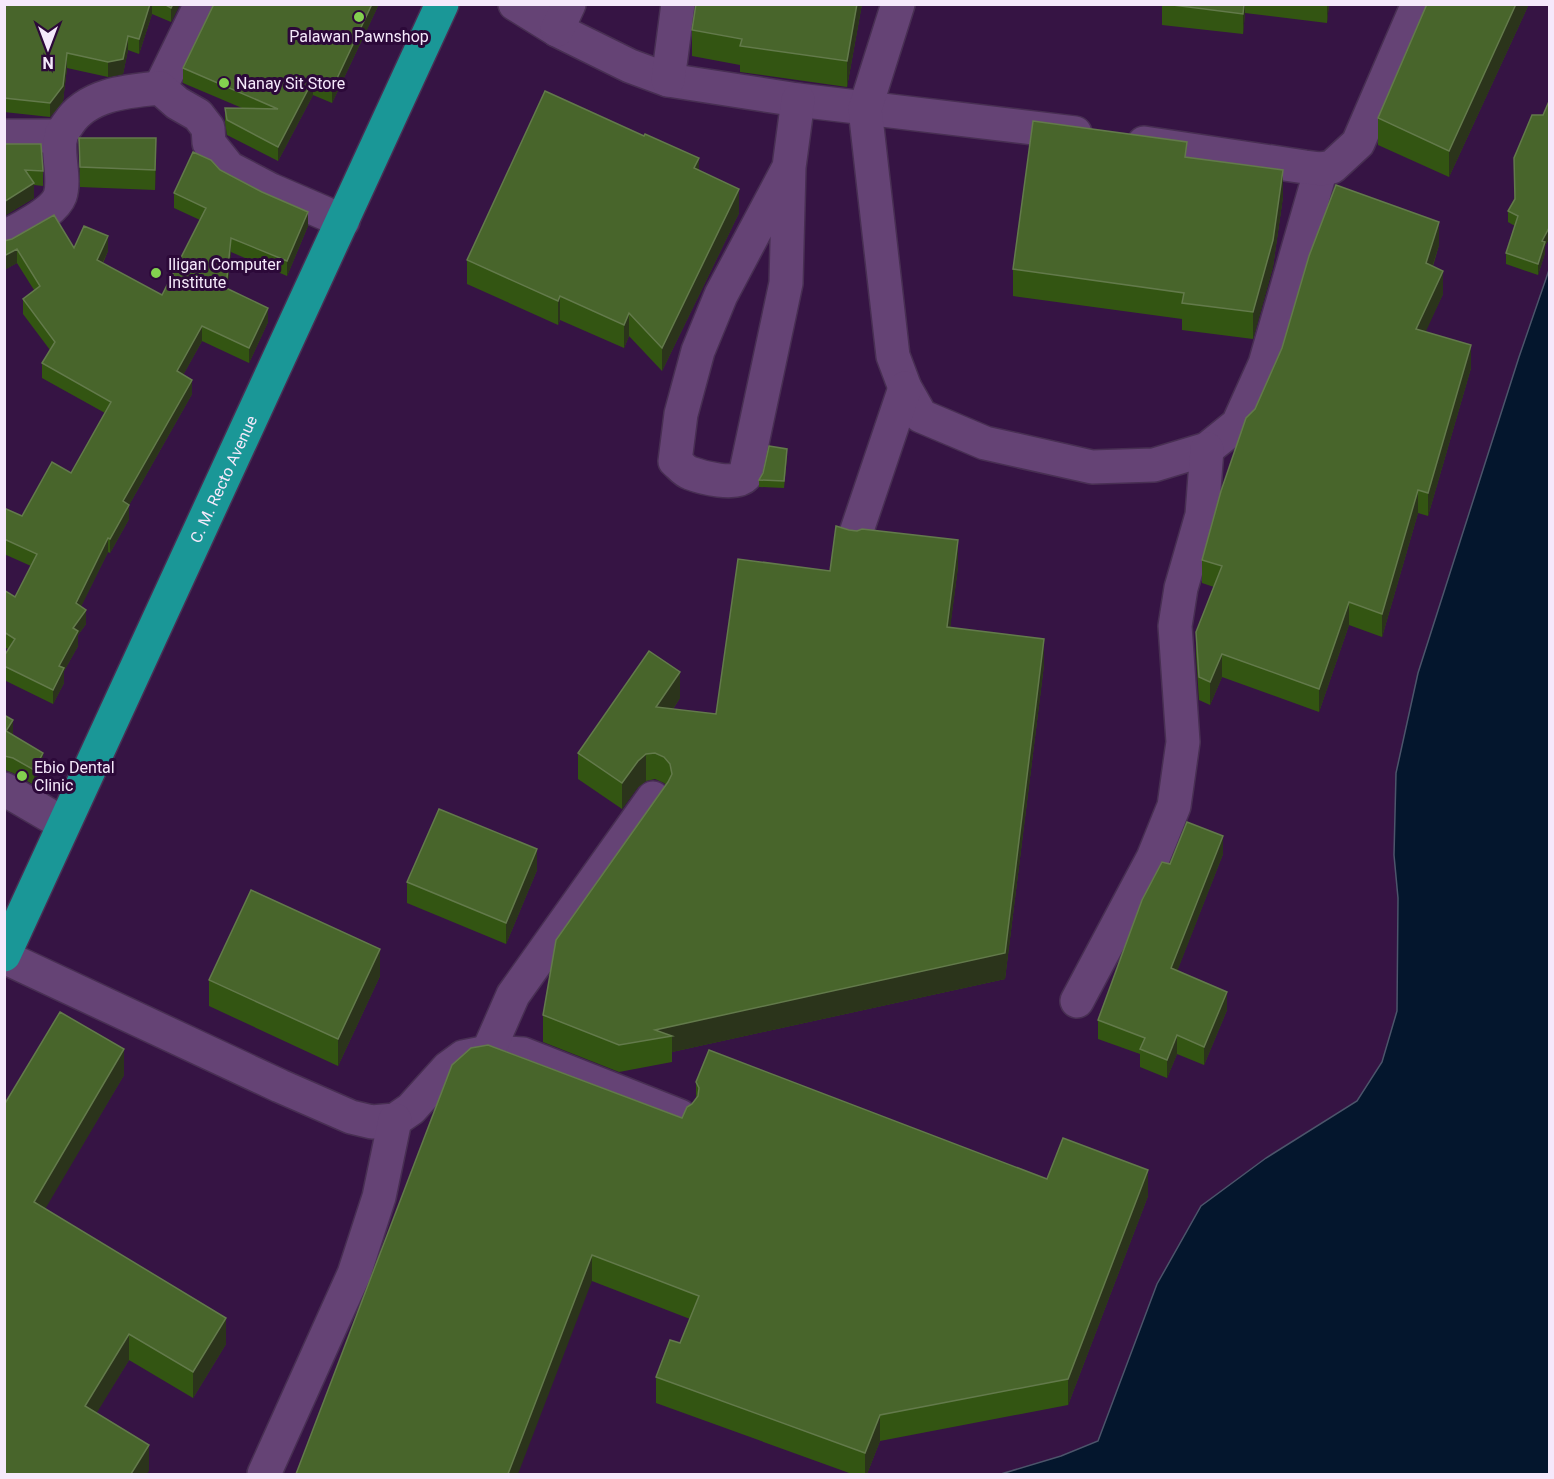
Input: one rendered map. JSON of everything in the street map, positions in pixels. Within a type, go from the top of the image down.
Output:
[{"type":"highway","name":"C. M. Recto Avenue","points":[[4,956],[442,4]]},
{"type":"street","points":[[160,88],[201,4]]},
{"type":"street","points":[[515,4],[563,17],[630,66],[668,80],[865,109],[1112,138],[1321,169],[1332,167],[1358,143],[1418,4]]},
{"type":"street","points":[[668,80],[678,4]]},
{"type":"street","points":[[898,4],[865,109],[892,356],[905,388],[921,416],[985,443],[1092,468],[1154,465],[1207,449],[1238,424],[1265,364],[1321,169]]},
{"type":"street","points":[[4,237],[21,229],[53,205],[60,196],[61,135],[73,117],[85,105],[106,96],[160,88],[177,103],[198,114],[208,128],[209,143],[229,168],[271,190],[343,221]]},
{"type":"street","points":[[789,167],[722,295],[698,351],[681,414],[675,461],[688,473],[732,482],[741,481],[745,476],[786,284],[789,167],[798,100]]},
{"type":"street","points":[[4,136],[61,135]]},
{"type":"street","points":[[854,539],[905,388]]},
{"type":"street","points":[[1077,1001],[1154,858],[1174,806],[1183,742],[1175,626],[1181,588],[1202,515],[1207,449]]},
{"type":"street","points":[[4,789],[64,824]]},
{"type":"street","points":[[488,1052],[513,995],[653,798]]},
{"type":"street","points":[[4,956],[280,1086],[351,1117],[372,1122],[395,1120],[411,1109],[448,1068],[463,1057],[488,1052],[523,1054],[680,1116]]},
{"type":"street","points":[[264,1474],[354,1274],[379,1197],[395,1120]]},
{"type":"water","points":[[1549,270],[1549,1474],[1001,1474],[1061,1456],[1098,1441],[1157,1284],[1201,1206],[1266,1158],[1357,1101],[1382,1062],[1397,1011],[1398,898],[1394,855],[1396,773],[1418,673]]},
{"type":"building","points":[[4,4],[150,4],[139,39],[128,36],[123,59],[108,62],[67,53],[63,86],[50,103],[4,98]]},
{"type":"building","points":[[214,4],[372,4],[332,89],[313,80],[278,147],[227,120],[225,108],[278,109],[183,68]]},
{"type":"building","points":[[696,4],[857,4],[847,61],[740,46],[742,39],[692,30]]},
{"type":"building","points":[[1165,4],[1244,4],[1243,14]]},
{"type":"building","points":[[1427,4],[1516,4],[1449,151],[1378,118]]},
{"type":"building","points":[[545,91],[699,158],[694,168],[739,189],[662,348],[629,313],[624,325],[560,296],[558,301],[467,260]]},
{"type":"building","points":[[1550,99],[1550,226],[1542,241],[1545,242],[1538,264],[1506,253],[1518,216],[1508,211],[1515,199],[1514,158],[1532,115],[1543,115]]},
{"type":"building","points":[[1033,121],[1187,142],[1185,157],[1283,170],[1273,240],[1253,312],[1182,303],[1184,293],[1013,269]]},
{"type":"building","points":[[79,138],[156,138],[155,170],[80,167]]},
{"type":"building","points":[[4,144],[41,144],[43,171],[25,170],[34,183],[4,202]]},
{"type":"building","points":[[193,152],[211,160],[220,170],[262,192],[308,212],[287,261],[231,238],[226,288],[268,308],[249,348],[202,326],[177,371],[192,380],[123,501],[129,505],[110,539],[108,538],[76,603],[86,610],[73,628],[78,631],[59,666],[64,668],[53,690],[4,666],[4,656],[15,639],[4,632],[4,590],[15,597],[37,554],[4,539],[4,508],[22,516],[52,462],[71,473],[111,402],[42,363],[55,342],[23,299],[40,286],[17,249],[4,256],[4,241],[12,239],[54,215],[74,248],[84,226],[108,236],[97,260],[162,295],[206,208],[174,193]]},
{"type":"building","points":[[1336,185],[1439,222],[1426,263],[1443,271],[1416,329],[1471,345],[1428,493],[1418,490],[1382,614],[1349,602],[1319,689],[1222,654],[1210,682],[1199,677],[1196,632],[1222,566],[1202,560],[1221,491],[1246,418],[1255,409],[1282,348],[1309,256]]},
{"type":"building","points":[[769,446],[787,449],[784,481],[759,480],[763,473]]},
{"type":"building","points":[[836,526],[857,531],[862,529],[958,540],[947,627],[1044,639],[1005,953],[655,1030],[672,1036],[619,1045],[543,1015],[556,940],[672,774],[670,764],[664,757],[655,753],[646,754],[622,783],[578,753],[649,651],[680,672],[656,707],[716,714],[738,559],[830,571]]},
{"type":"building","points":[[4,715],[13,720],[6,731],[43,753],[34,770],[13,758],[4,756]]},
{"type":"building","points":[[439,809],[537,849],[506,923],[407,882]]},
{"type":"building","points":[[1187,822],[1223,836],[1171,968],[1227,992],[1204,1047],[1177,1035],[1167,1060],[1140,1049],[1145,1038],[1098,1020],[1142,900],[1162,862],[1170,864]]},
{"type":"building","points":[[251,890],[380,949],[338,1039],[209,980]]},
{"type":"building","points":[[60,1012],[124,1049],[34,1202],[226,1318],[193,1372],[129,1334],[85,1406],[149,1445],[131,1474],[4,1474],[4,1105]]},
{"type":"building","points":[[488,1045],[682,1118],[687,1107],[698,1096],[699,1088],[696,1082],[709,1050],[1047,1179],[1063,1138],[1148,1170],[1068,1379],[880,1415],[865,1453],[656,1377],[670,1340],[680,1343],[699,1296],[592,1255],[508,1474],[296,1474],[452,1065],[471,1048]]},
{"type":"place","name":"Palawan Pawnshop","points":[[359,17]]},
{"type":"place","name":"Nanay Sit Store","points":[[224,83]]},
{"type":"place","name":"Iligan Computer Institute","points":[[156,273]]},
{"type":"place","name":"Ebio Dental Clinic","points":[[22,776]]}]
